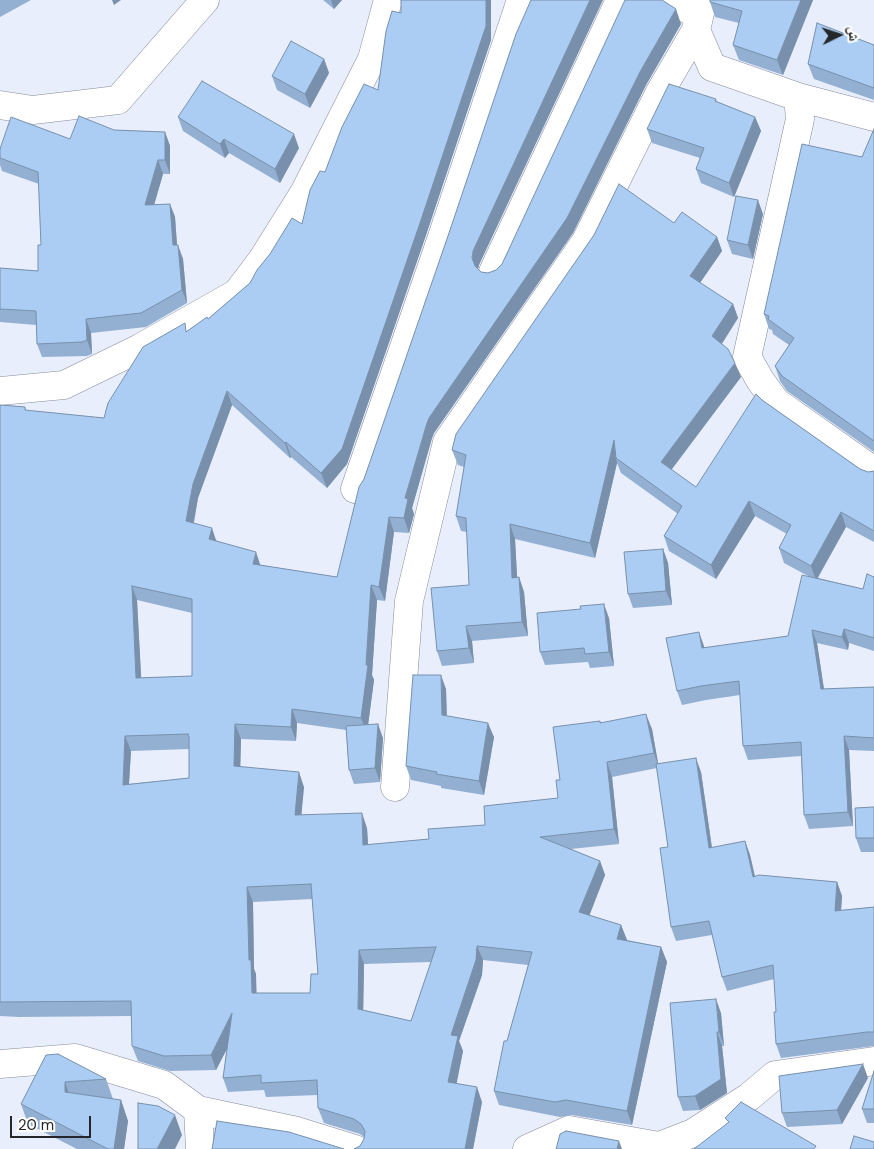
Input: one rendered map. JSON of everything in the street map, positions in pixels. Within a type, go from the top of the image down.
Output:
[{"type":"street","points":[[0,105],[33,110],[118,100],[206,0]]},
{"type":"street","points":[[0,392],[64,385],[140,348],[237,293],[262,260],[304,193],[372,59],[388,0]]},
{"type":"street","points":[[354,489],[440,243],[520,0]]},
{"type":"street","points":[[493,272],[620,0]]},
{"type":"street","points":[[674,0],[699,16],[712,67],[798,97],[874,117]]},
{"type":"street","points":[[395,788],[409,600],[447,442],[586,241],[699,16]]},
{"type":"street","points":[[798,97],[800,119],[747,357],[760,380],[776,402],[874,471]]},
{"type":"street","points":[[0,1064],[75,1058],[164,1085],[198,1110],[297,1131],[355,1149]]},
{"type":"street","points":[[527,1149],[569,1130],[659,1146],[693,1133],[748,1097],[774,1075],[874,1061]]},
{"type":"street","points":[[198,1110],[200,1149]]},
{"type":"building","points":[[401,0],[486,0],[486,26],[342,449],[321,473],[227,391],[193,484],[186,521],[212,528],[209,539],[256,552],[253,564],[337,577],[359,487],[364,479],[516,34],[531,0],[590,0],[473,251],[472,258],[475,266],[481,272],[488,273],[496,270],[502,264],[625,0],[662,0],[676,9],[641,70],[567,218],[429,418],[405,498],[408,499],[404,518],[389,517],[379,587],[371,585],[366,665],[368,665],[361,718],[292,709],[291,727],[235,724],[234,766],[299,772],[295,815],[362,813],[363,845],[429,839],[428,829],[485,825],[484,806],[558,798],[556,780],[560,780],[553,727],[600,721],[600,723],[646,714],[654,753],[607,762],[614,829],[540,837],[600,861],[579,912],[621,925],[617,939],[661,947],[627,1111],[566,1100],[555,1102],[494,1091],[504,1041],[507,1041],[532,952],[477,946],[476,960],[451,1035],[458,1036],[448,1082],[477,1087],[465,1149],[354,1149],[360,1146],[364,1139],[365,1131],[361,1124],[354,1119],[318,1108],[317,1080],[261,1083],[261,1075],[223,1078],[232,1013],[211,1055],[164,1056],[132,1046],[131,1001],[0,1002],[0,405],[25,407],[25,410],[104,418],[108,403],[143,347],[185,323],[186,332],[207,317],[208,319],[250,283],[292,218],[302,224],[310,190],[320,171],[325,172],[342,127],[364,84],[378,90],[386,31],[392,11],[401,13]],"holes":[[[132,586],[192,599],[192,676],[136,678]],[[188,734],[189,778],[123,785],[125,736]],[[311,884],[318,974],[311,974],[310,993],[252,993],[247,887]],[[436,947],[411,1021],[358,1009],[359,950]]]},
{"type":"building","points":[[710,0],[801,0],[777,60],[733,45],[742,11],[710,2]]},
{"type":"building","points":[[817,23],[874,45],[874,88],[808,64]]},
{"type":"building","points":[[291,41],[324,59],[305,94],[272,76]]},
{"type":"building","points":[[202,81],[294,134],[275,169],[224,139],[220,144],[178,117]]},
{"type":"building","points":[[669,84],[716,99],[715,101],[755,117],[729,183],[696,169],[704,148],[647,129]]},
{"type":"building","points":[[79,116],[114,130],[165,132],[165,160],[158,160],[145,205],[170,204],[173,245],[178,245],[182,290],[141,313],[86,319],[87,340],[82,342],[37,344],[36,311],[0,309],[0,268],[38,271],[38,245],[41,245],[38,172],[0,158],[0,149],[11,117],[70,139]]},
{"type":"building","points":[[874,129],[874,441],[782,376],[775,366],[794,338],[768,319],[769,316],[764,314],[802,144],[862,157]]},
{"type":"building","points":[[619,184],[674,223],[682,212],[717,237],[690,276],[733,304],[712,336],[728,349],[735,363],[661,462],[696,487],[756,394],[860,469],[868,472],[874,471],[874,531],[841,512],[811,566],[779,548],[791,525],[749,501],[711,565],[664,536],[682,506],[616,458],[614,440],[590,543],[510,524],[512,578],[519,577],[522,622],[466,626],[469,648],[437,651],[431,588],[469,585],[466,518],[456,516],[466,455],[452,450],[456,434],[594,235]]},
{"type":"building","points":[[736,196],[758,200],[748,245],[727,240]]},
{"type":"building","points":[[663,549],[666,591],[628,594],[624,552]]},
{"type":"building","points":[[867,574],[874,577],[874,638],[844,629],[842,637],[812,630],[821,689],[874,687],[874,738],[844,736],[848,812],[804,815],[801,742],[743,746],[739,681],[677,691],[666,638],[699,632],[702,648],[788,636],[802,575],[863,589]]},
{"type":"building","points":[[604,604],[609,652],[585,654],[584,648],[540,652],[537,613],[581,609],[580,606]]},
{"type":"building","points":[[413,675],[441,675],[442,715],[488,723],[479,781],[436,774],[437,772],[406,766]]},
{"type":"building","points":[[378,724],[375,768],[349,770],[346,726]]},
{"type":"building","points":[[696,758],[709,848],[745,841],[753,877],[759,875],[837,882],[835,911],[874,907],[874,1032],[776,1044],[773,965],[722,977],[709,921],[671,927],[660,848],[668,847],[656,764]]},
{"type":"building","points":[[874,807],[874,838],[856,838],[855,808]]},
{"type":"building","points":[[716,999],[721,1079],[695,1096],[678,1097],[670,1003]]},
{"type":"building","points":[[58,1054],[106,1079],[65,1082],[65,1092],[121,1100],[114,1149],[108,1149],[21,1104],[46,1055]]},
{"type":"building","points":[[863,1064],[837,1110],[782,1113],[779,1076]]},
{"type":"building","points":[[874,1071],[874,1109],[862,1109]]},
{"type":"building","points":[[741,1102],[816,1146],[814,1149],[694,1149],[729,1122],[725,1118]]},
{"type":"building","points":[[138,1103],[158,1106],[175,1115],[157,1149],[138,1149]]},
{"type":"building","points":[[217,1121],[289,1132],[344,1149],[212,1149]]},
{"type":"building","points":[[566,1131],[619,1141],[617,1149],[556,1149],[560,1134]]},
{"type":"building","points":[[854,1136],[874,1142],[874,1149],[850,1149]]}]
